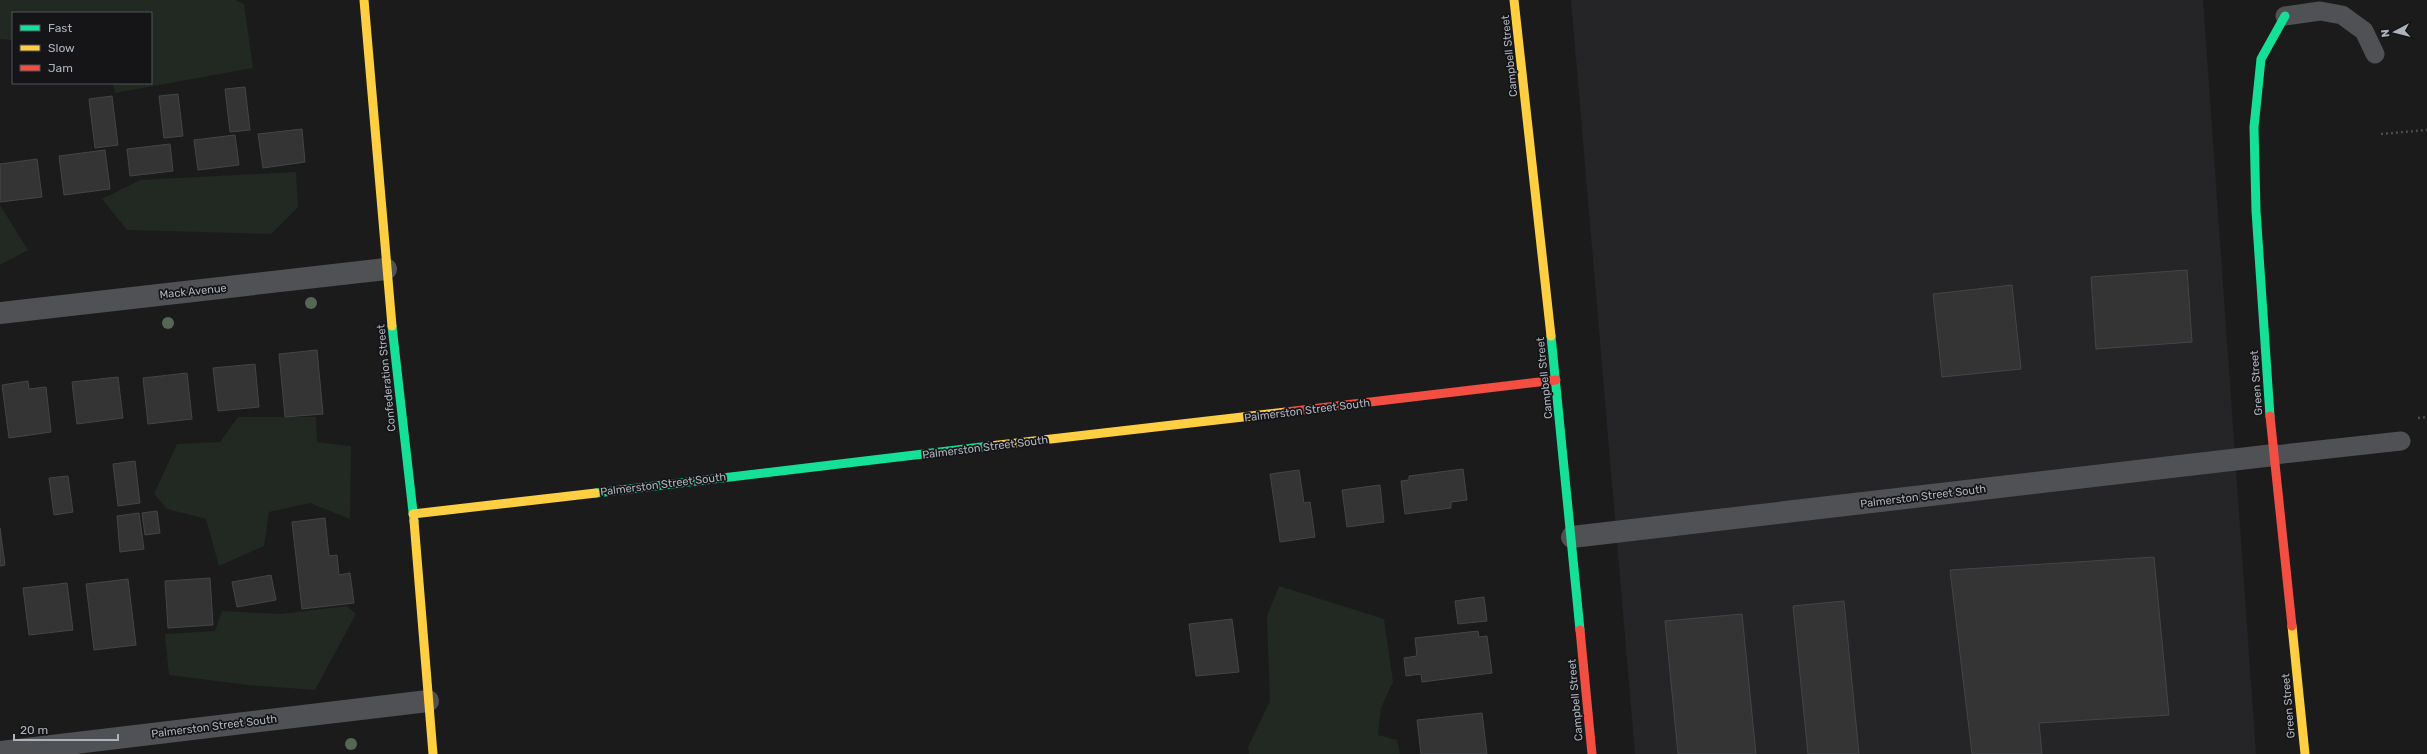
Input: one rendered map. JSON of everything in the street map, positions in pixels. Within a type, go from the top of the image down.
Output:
[{"type":"street","name":"Confederation Street","points":[[364,0],[386,269],[413,514],[433,754]]},
{"type":"street","name":"Campbell Street","points":[[1514,0],[1556,380],[1592,754]]},
{"type":"street","name":"Green Street","points":[[2285,16],[2261,59],[2254,126],[2256,211],[2274,455],[2305,754]]},
{"type":"street","name":"Mack Avenue","points":[[0,313],[386,269]]},
{"type":"street","name":"Palmerston Street South","points":[[413,514],[1556,380]]},
{"type":"street","name":"Palmerston Street South","points":[[1572,537],[2274,455]]},
{"type":"street","name":"Palmerston Street South","points":[[0,752],[428,701]]},
{"type":"lane","points":[[2285,16],[2320,11],[2342,16],[2364,31],[2375,54]]},
{"type":"lane","points":[[2274,455],[2401,441]]},
{"type":"path","points":[[2381,134],[2427,130]]},
{"type":"shaded area","points":[[0,0],[235,0],[244,4],[253,68],[115,93],[113,84],[152,84],[152,12],[12,12],[12,40],[0,39]]},
{"type":"shaded area","points":[[1571,0],[2203,0],[2256,754],[1635,754]]},
{"type":"shaded area","points":[[296,172],[298,207],[271,234],[127,230],[102,199],[140,180]]},
{"type":"shaded area","points":[[0,205],[28,250],[0,265]]},
{"type":"shaded area","points":[[238,417],[316,417],[317,442],[351,446],[350,519],[310,503],[269,512],[264,546],[219,566],[206,519],[167,509],[154,494],[177,444],[220,442]]},
{"type":"shaded area","points":[[1279,586],[1384,619],[1393,682],[1381,708],[1378,735],[1397,740],[1400,754],[1249,754],[1248,747],[1270,701],[1267,616]]},
{"type":"shaded area","points":[[347,606],[356,614],[315,690],[248,685],[169,675],[165,634],[215,631],[222,611],[281,614]]},
{"type":"building","points":[[245,87],[250,130],[230,132],[225,89]]},
{"type":"building","points":[[178,94],[183,136],[164,138],[159,96]]},
{"type":"building","points":[[112,96],[118,145],[95,148],[89,99]]},
{"type":"building","points":[[302,129],[305,162],[263,168],[258,134]]},
{"type":"building","points":[[235,135],[239,165],[198,170],[194,140]]},
{"type":"building","points":[[170,144],[173,171],[130,176],[127,149]]},
{"type":"building","points":[[105,150],[110,189],[64,195],[59,156]]},
{"type":"building","points":[[37,159],[42,197],[0,202],[0,164]]},
{"type":"building","points":[[2187,270],[2192,342],[2096,349],[2091,277]]},
{"type":"building","points":[[2012,285],[2021,369],[1942,377],[1933,294]]},
{"type":"building","points":[[317,350],[323,414],[285,417],[279,354]]},
{"type":"building","points":[[255,364],[259,407],[218,411],[213,368]]},
{"type":"building","points":[[187,373],[192,419],[148,424],[143,378]]},
{"type":"building","points":[[118,377],[123,418],[77,424],[72,382]]},
{"type":"building","points":[[28,381],[29,389],[46,387],[51,432],[9,438],[2,385]]},
{"type":"building","points":[[135,461],[140,503],[118,506],[113,464]]},
{"type":"building","points":[[1463,469],[1467,500],[1451,502],[1451,508],[1405,514],[1401,481],[1409,480],[1409,476]]},
{"type":"building","points":[[1299,470],[1304,503],[1310,502],[1315,537],[1280,542],[1270,474]]},
{"type":"building","points":[[68,476],[73,512],[54,515],[49,478]]},
{"type":"building","points":[[1380,485],[1384,522],[1347,527],[1342,490]]},
{"type":"building","points":[[157,511],[160,533],[145,535],[142,513]]},
{"type":"building","points":[[139,513],[144,549],[120,552],[117,516]]},
{"type":"building","points":[[325,518],[329,556],[337,555],[339,575],[350,573],[354,603],[302,609],[292,522]]},
{"type":"building","points":[[0,528],[5,565],[0,566]]},
{"type":"building","points":[[2154,557],[2169,715],[2039,723],[2042,754],[1972,754],[1950,570]]},
{"type":"building","points":[[271,575],[276,600],[237,607],[232,582]]},
{"type":"building","points":[[210,578],[213,625],[168,628],[165,581]]},
{"type":"building","points":[[128,579],[136,645],[94,650],[86,584]]},
{"type":"building","points":[[67,583],[73,630],[29,635],[23,588]]},
{"type":"building","points":[[1484,597],[1487,621],[1458,624],[1455,601]]},
{"type":"building","points":[[1844,601],[1859,754],[1808,754],[1793,606]]},
{"type":"building","points":[[1742,614],[1756,754],[1678,754],[1665,621]]},
{"type":"building","points":[[1232,619],[1239,672],[1196,676],[1189,624]]},
{"type":"building","points":[[1478,631],[1479,637],[1487,636],[1492,673],[1422,682],[1421,674],[1406,676],[1404,658],[1417,656],[1415,638]]},
{"type":"building","points":[[1482,713],[1487,754],[1421,754],[1417,720]]},
{"type":"traffic: fast","points":[[2270,416],[2256,211],[2254,127],[2261,59],[2285,16]]},
{"type":"traffic: fast","points":[[392,326],[414,521]]},
{"type":"traffic: fast","points":[[1551,336],[1580,630]]},
{"type":"traffic: fast","points":[[596,493],[990,446]]},
{"type":"traffic: slow","points":[[364,0],[392,326]]},
{"type":"traffic: slow","points":[[1514,0],[1551,336]]},
{"type":"traffic: slow","points":[[990,446],[1286,412]]},
{"type":"traffic: slow","points":[[413,514],[596,493]]},
{"type":"traffic: slow","points":[[414,521],[433,754]]},
{"type":"traffic: slow","points":[[2292,626],[2305,754]]},
{"type":"traffic: jam","points":[[1286,412],[1556,380]]},
{"type":"traffic: jam","points":[[2270,416],[2292,626]]},
{"type":"traffic: jam","points":[[1580,630],[1592,754]]}]
